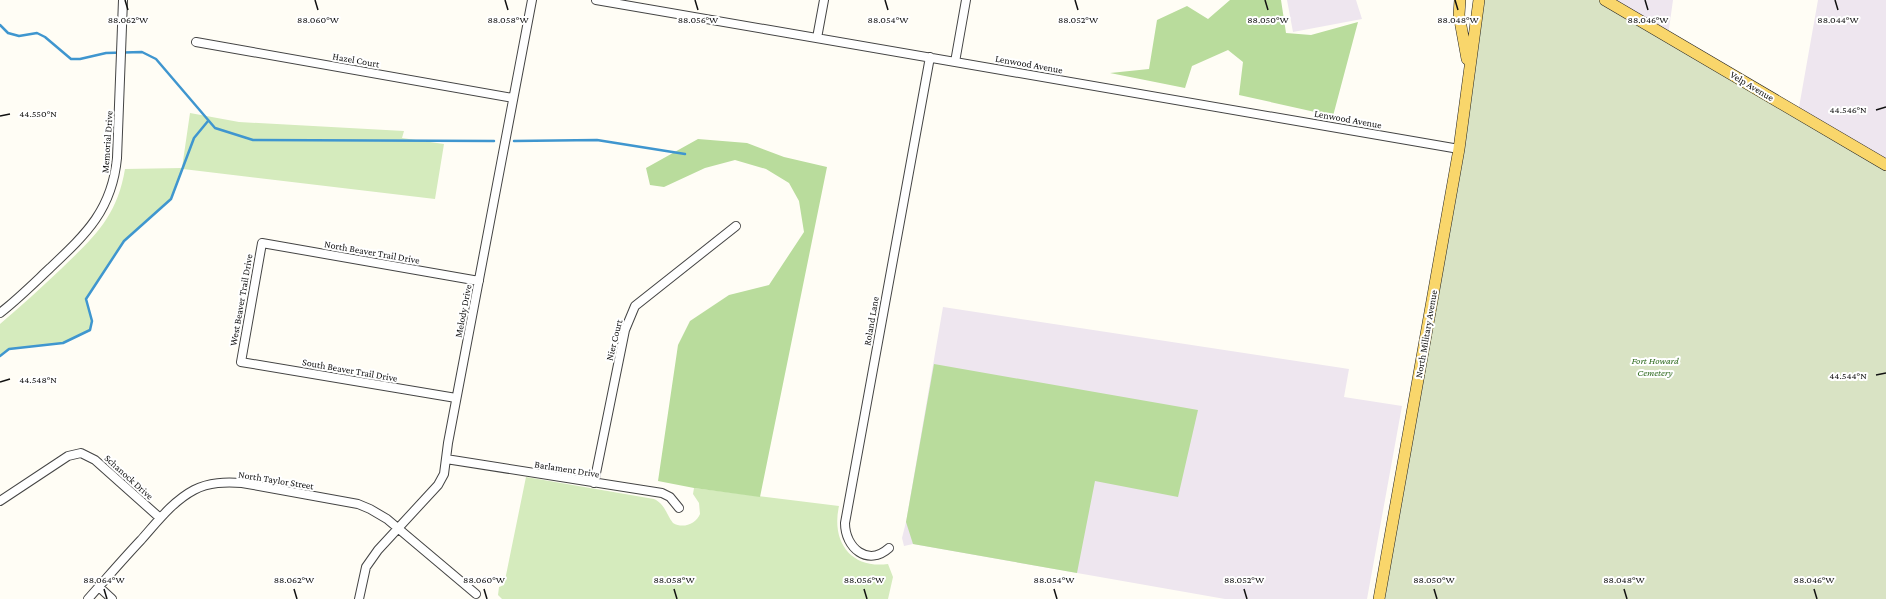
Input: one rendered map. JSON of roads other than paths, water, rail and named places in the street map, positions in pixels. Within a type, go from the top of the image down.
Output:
[{"type":"main road","name":"North Military Avenue","points":[[1460,0],[1459,15],[1468,69]]},
{"type":"main road","name":"North Military Avenue","points":[[1379,599],[1459,149],[1468,69],[1479,0]]},
{"type":"main road","name":"Velp Avenue","points":[[1598,0],[1617,6]]},
{"type":"main road","name":"Velp Avenue","points":[[1605,0],[1886,165]]},
{"type":"street","name":"Memorial Drive","points":[[0,313],[79,241],[92,225],[106,203],[112,187],[117,164],[123,0]]},
{"type":"street","name":"Melody Drive","points":[[359,599],[366,567],[397,528],[438,485],[444,474],[456,398],[532,0]]},
{"type":"street","name":"Lenwood Avenue","points":[[596,0],[1459,149]]},
{"type":"street","points":[[817,38],[824,0]]},
{"type":"street","points":[[955,62],[966,0]]},
{"type":"street","name":"Hazel Court","points":[[196,42],[513,98]]},
{"type":"street","name":"Roland Lane","points":[[889,548],[879,554],[872,555],[861,553],[850,545],[845,533],[845,523],[930,57]]},
{"type":"street","name":"Nier Court","points":[[594,484],[625,330],[635,306],[736,226]]},
{"type":"street","name":"North Beaver Trail Drive","points":[[262,242],[479,281]]},
{"type":"street","name":"West Beaver Trail Drive","points":[[241,362],[262,242]]},
{"type":"street","name":"South Beaver Trail Drive","points":[[241,362],[456,398]]},
{"type":"street","name":"Schanock Drive","points":[[0,501],[68,456],[81,453],[95,460],[160,518]]},
{"type":"street","name":"Barlament Drive","points":[[446,459],[594,484],[665,494],[674,501],[679,508]]},
{"type":"street","name":"North Taylor Street","points":[[88,599],[160,518],[182,498],[195,489],[227,482],[242,483],[358,504],[382,516],[476,594]]},
{"type":"street","points":[[99,587],[112,599]]},
{"type":"waterway","points":[[0,25],[8,33],[19,36],[37,33],[45,37],[71,59],[80,59],[106,53],[142,52],[156,59],[215,128],[253,140],[494,141]]},
{"type":"waterway","points":[[0,356],[9,349],[63,343],[90,330],[92,321],[86,299],[124,241],[171,199],[194,138],[208,121]]},
{"type":"waterway","points":[[514,141],[597,140],[685,154]]},
{"type":"park label","name":"Fort Howard Cemetery","points":[[1655,366]]}]
